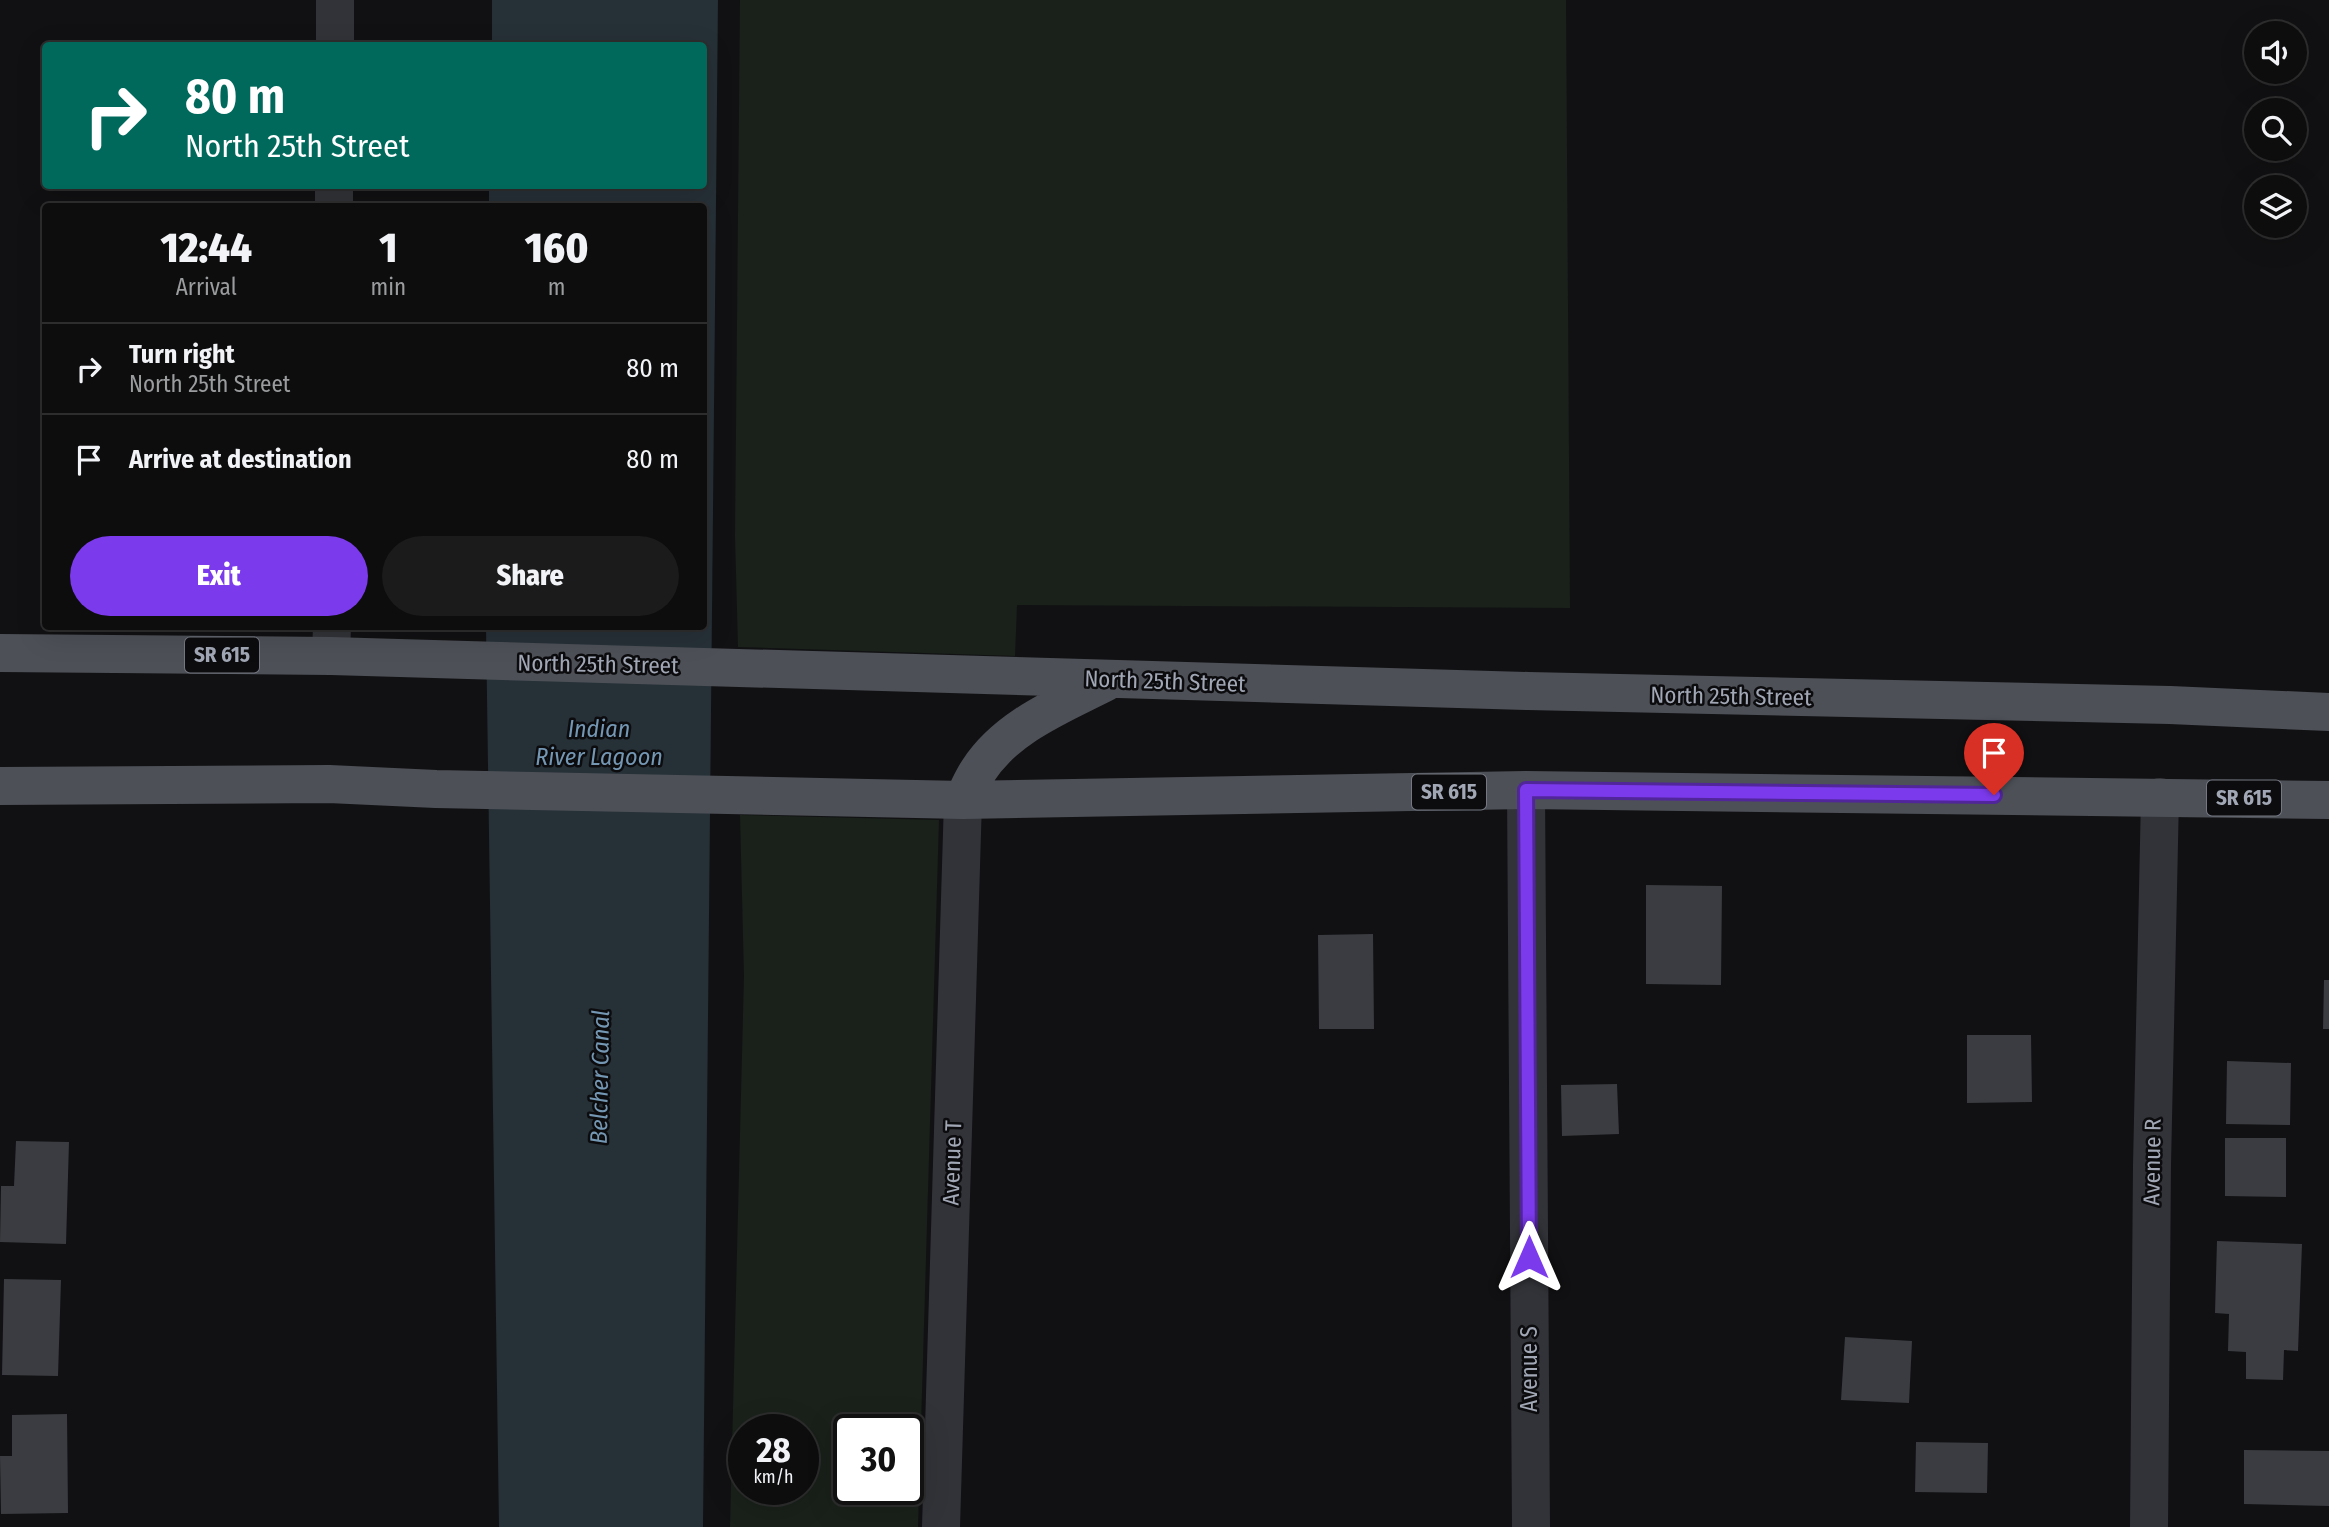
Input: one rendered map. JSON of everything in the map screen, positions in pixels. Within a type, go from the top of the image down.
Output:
[{"type":"main road","name":"North 25th Street","points":[[0,653],[332,641],[444,660],[1528,691],[2170,705],[2329,712]]},
{"type":"main road","points":[[963,800],[979,769],[1012,733],[1056,707],[1111,680]]},
{"type":"main road","name":"SR 615","points":[[0,786],[329,785],[963,800],[1526,790],[2329,800]]},
{"type":"street","points":[[335,0],[335,42]]},
{"type":"street","name":"Avenue S","points":[[1526,790],[1531,1527]]},
{"type":"street","name":"Avenue R","points":[[2149,1527],[2152,1165],[2160,797]]},
{"type":"street","name":"Avenue T","points":[[941,1527],[963,800]]},
{"type":"shaded area","points":[[740,0],[1566,0],[1570,608],[1017,605],[1015,656],[738,647],[735,536]]},
{"type":"shaded area","points":[[740,815],[939,820],[921,1414],[833,1414],[833,1505],[919,1505],[918,1527],[730,1527],[731,1505],[819,1505],[819,1414],[733,1414],[744,976]]},
{"type":"water","name":"Indian River Lagoon","points":[[492,0],[718,0],[703,1527],[499,1527],[486,630],[707,630],[707,203],[489,203],[489,189],[707,189],[707,42],[492,42]]},
{"type":"building","points":[[1646,885],[1722,886],[1721,985],[1646,984]]},
{"type":"building","points":[[1373,934],[1374,1029],[1319,1029],[1318,935]]},
{"type":"building","points":[[2324,980],[2329,980],[2329,1029],[2323,1029]]},
{"type":"building","points":[[1967,1035],[2031,1035],[2032,1102],[1967,1103]]},
{"type":"building","points":[[2227,1061],[2291,1063],[2290,1125],[2226,1124]]},
{"type":"building","points":[[1617,1084],[1619,1134],[1562,1136],[1561,1085]]},
{"type":"building","points":[[2225,1138],[2286,1138],[2286,1197],[2225,1196]]},
{"type":"building","points":[[16,1141],[69,1142],[66,1244],[0,1242],[1,1186],[14,1186]]},
{"type":"building","points":[[2217,1241],[2302,1244],[2298,1351],[2284,1350],[2283,1380],[2246,1379],[2246,1352],[2228,1351],[2229,1314],[2215,1313]]},
{"type":"building","points":[[4,1279],[61,1280],[58,1376],[2,1375]]},
{"type":"building","points":[[1845,1337],[1912,1341],[1909,1403],[1841,1400]]},
{"type":"building","points":[[67,1414],[68,1513],[1,1514],[0,1456],[12,1456],[12,1415]]},
{"type":"building","points":[[1916,1442],[1988,1443],[1987,1493],[1915,1492]]},
{"type":"building","points":[[2244,1450],[2329,1451],[2329,1506],[2244,1504]]},
{"type":"route","points":[[1529,1257],[1526,790],[1994,795]]},
{"type":"water label","name":"Belcher Canal","points":[[600,1077]]}]
